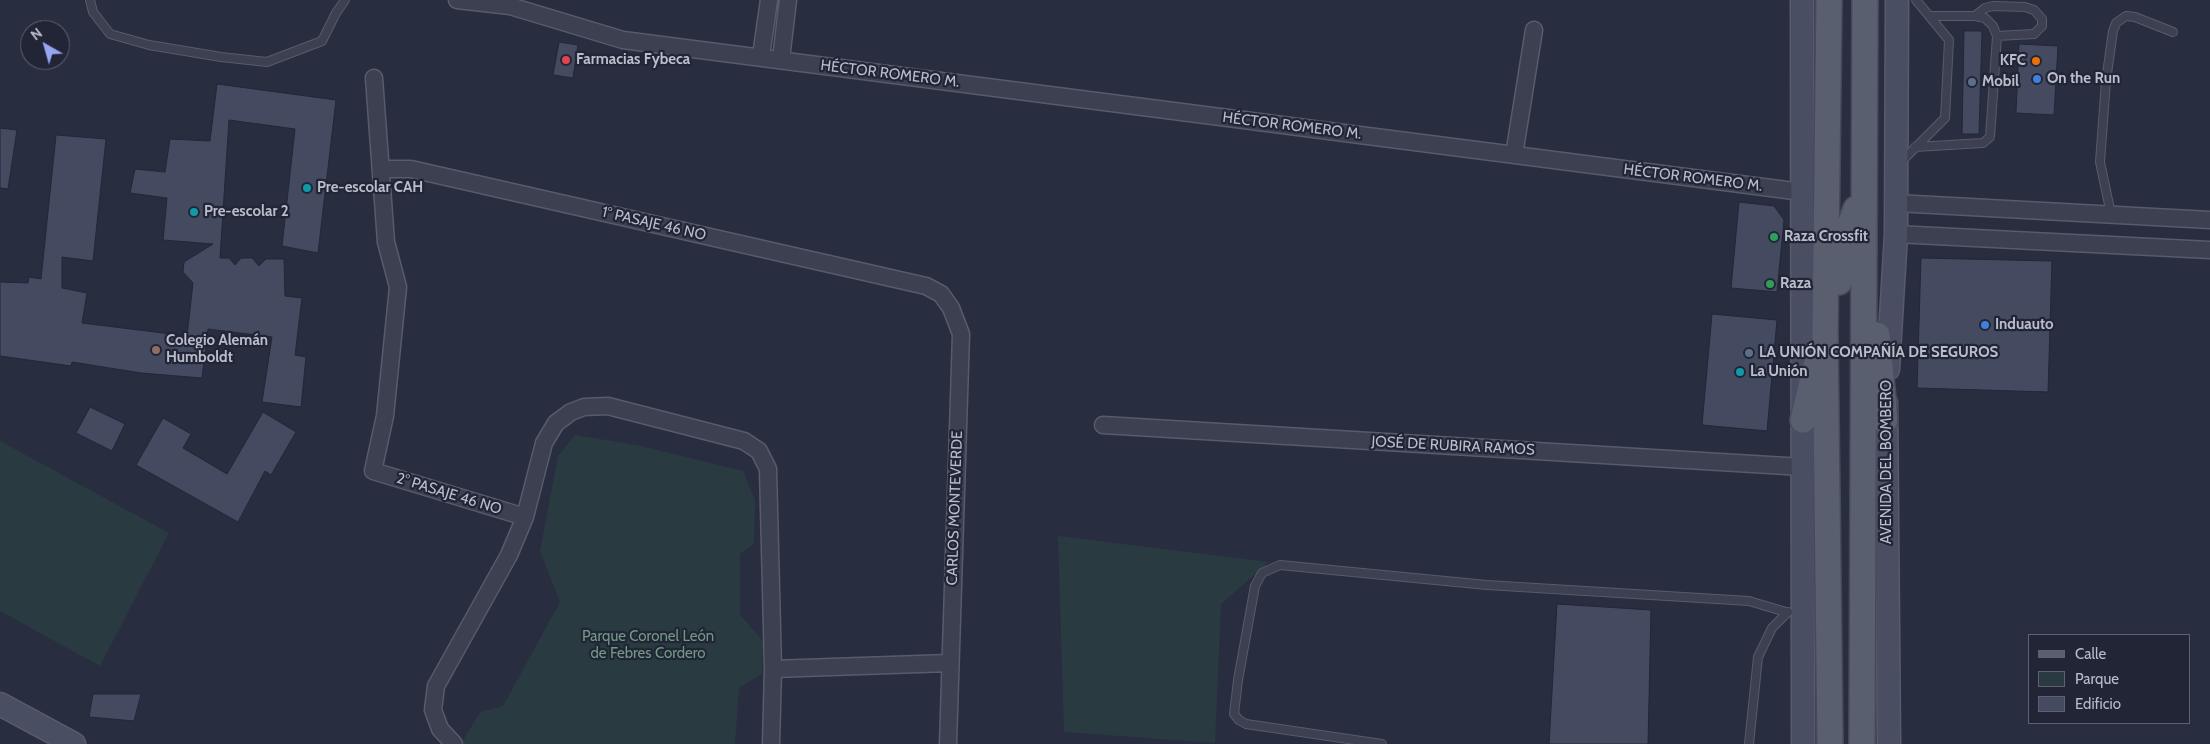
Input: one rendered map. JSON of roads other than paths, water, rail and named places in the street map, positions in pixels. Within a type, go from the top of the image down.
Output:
[{"type":"main road","points":[[1802,0],[1803,467],[1793,612],[1803,744]]},
{"type":"main road","points":[[1829,0],[1825,332],[1830,744]]},
{"type":"main road","name":"AVENIDA DEL BOMBERO","points":[[1862,744],[1865,0]]},
{"type":"main road","name":"AVENIDA DEL BOMBERO","points":[[1889,744],[1885,420],[1896,234],[1897,0]]},
{"type":"main road","points":[[1863,193],[1885,420]]},
{"type":"main road","points":[[1840,744],[1837,363],[1839,279],[1841,259],[1850,225],[1863,193]]},
{"type":"main road","points":[[1803,420],[1825,332]]},
{"type":"main road","points":[[0,704],[74,744]]},
{"type":"street","points":[[457,0],[510,6],[623,40],[761,56],[769,0]]},
{"type":"street","points":[[781,59],[788,0]]},
{"type":"street","points":[[1514,155],[1534,30]]},
{"type":"street","name":"HÉCTOR ROMERO M.","points":[[761,56],[1802,192]]},
{"type":"street","points":[[374,78],[381,169]]},
{"type":"street","name":"1° PASAJE 46 NO","points":[[381,169],[411,168],[926,286]]},
{"type":"street","name":"2° PASAJE 46 NO","points":[[381,169],[386,242],[398,287],[385,416],[373,472],[525,517]]},
{"type":"street","points":[[1896,202],[2210,220]]},
{"type":"street","points":[[1896,234],[2210,250]]},
{"type":"street","name":"CARLOS MONTEVERDE","points":[[926,286],[941,294],[951,308],[961,334],[949,663],[948,744]]},
{"type":"street","points":[[454,744],[440,729],[433,710],[436,686],[509,555],[525,517],[544,442],[556,423],[571,412],[584,407],[608,406],[744,441],[759,451],[768,469],[773,670],[771,744]]},
{"type":"street","name":"JOSÉ DE RUBIRA RAMOS","points":[[1103,425],[1803,467]]},
{"type":"street","points":[[773,670],[949,663]]},
{"type":"lane","points":[[90,0],[93,12],[110,34],[149,45],[221,57],[267,62],[322,41],[345,0]]},
{"type":"lane","points":[[1897,166],[1945,118],[1949,40],[1916,0]]},
{"type":"lane","points":[[1976,16],[1984,8],[1993,6],[2025,7],[2034,10],[2042,19],[2042,26],[2034,34],[1997,36]]},
{"type":"lane","points":[[1916,147],[1983,143],[1990,137],[1997,36],[1990,22],[1976,16],[1931,16]]},
{"type":"lane","points":[[2111,214],[2100,162],[2106,81],[2116,23],[2126,16],[2135,17],[2173,32]]},
{"type":"lane","points":[[1382,744],[1246,724],[1234,714],[1238,680],[1255,586],[1262,574],[1280,565],[1487,585],[1749,601],[1793,612]]},
{"type":"lane","points":[[1749,744],[1758,657],[1772,628],[1793,612]]},
{"type":"place","name":"Farmacias Fybeca","points":[[566,60]]},
{"type":"place","name":"KFC","points":[[2036,61]]},
{"type":"place","name":"On the Run","points":[[2037,79]]},
{"type":"place","name":"Mobil","points":[[1972,82]]},
{"type":"place","name":"Pre-escolar CAH","points":[[307,188]]},
{"type":"place","name":"Pre-escolar 2","points":[[194,212]]},
{"type":"place","name":"Raza Crossfit","points":[[1774,237]]},
{"type":"place","name":"Raza","points":[[1770,284]]},
{"type":"place","name":"Induauto","points":[[1985,325]]},
{"type":"place","name":"Colegio Alemán Humboldt","points":[[156,350]]},
{"type":"place","name":"LA UNIÓN COMPAÑÍA DE SEGUROS","points":[[1749,353]]},
{"type":"place","name":"La Unión","points":[[1740,372]]},
{"type":"park label","name":"Parque Coronel León de Febres Cordero","points":[[648,646]]}]
